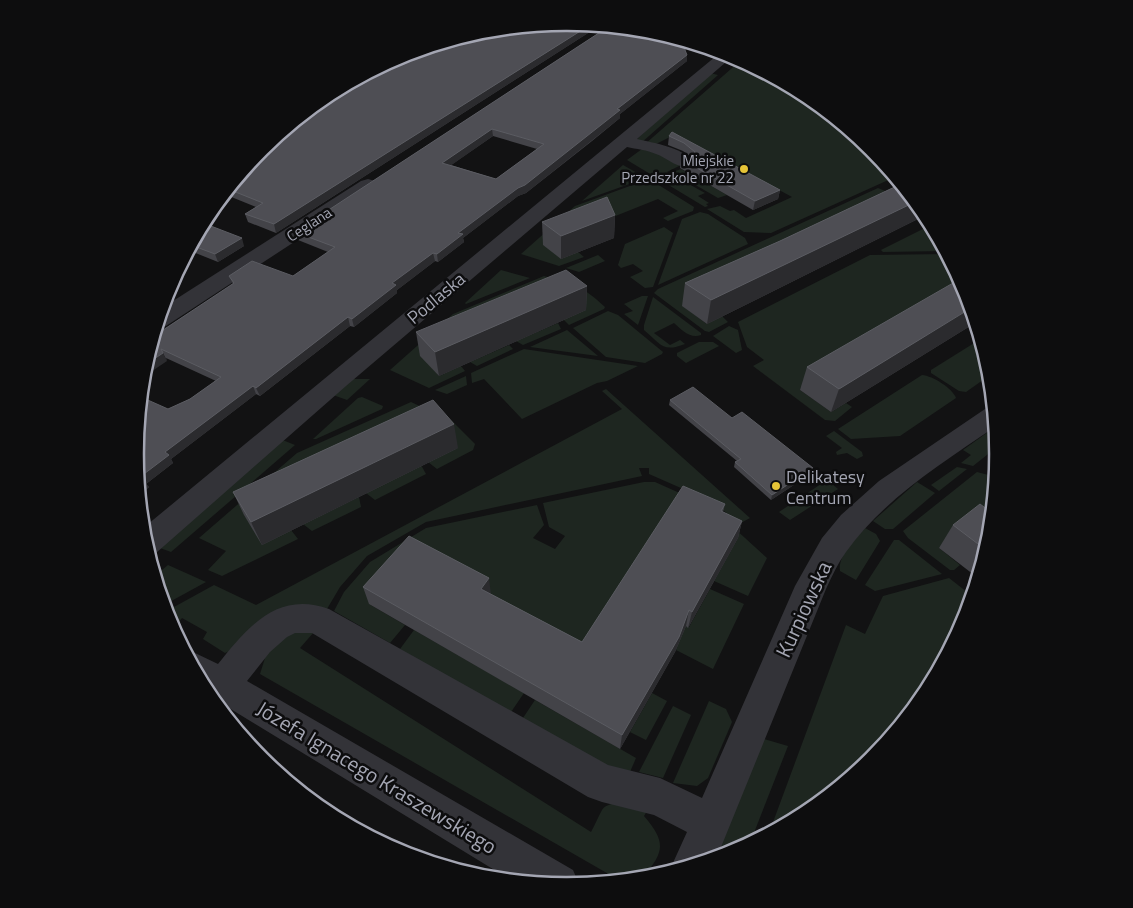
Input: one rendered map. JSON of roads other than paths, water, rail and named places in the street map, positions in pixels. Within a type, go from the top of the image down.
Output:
[{"type":"street","name":"Podlaska","points":[[152,538],[343,375],[720,60]]},
{"type":"street","points":[[624,141],[662,150],[684,162]]},
{"type":"street","name":"Ceglana","points":[[167,315],[382,176]]},
{"type":"street","name":"Kurpiowska","points":[[696,856],[811,586],[835,543],[859,517],[899,481],[988,420]]},
{"type":"street","points":[[208,677],[281,622],[298,618],[317,619],[602,783],[660,796],[710,824]]},
{"type":"street","name":"Józefa Ignacego Kraszewskiego","points":[[208,677],[543,876]]},
{"type":"place","name":"Miejskie Przedszkole nr 22","points":[[744,169]]},
{"type":"place","name":"Delikatesy Centrum","points":[[776,486]]}]
